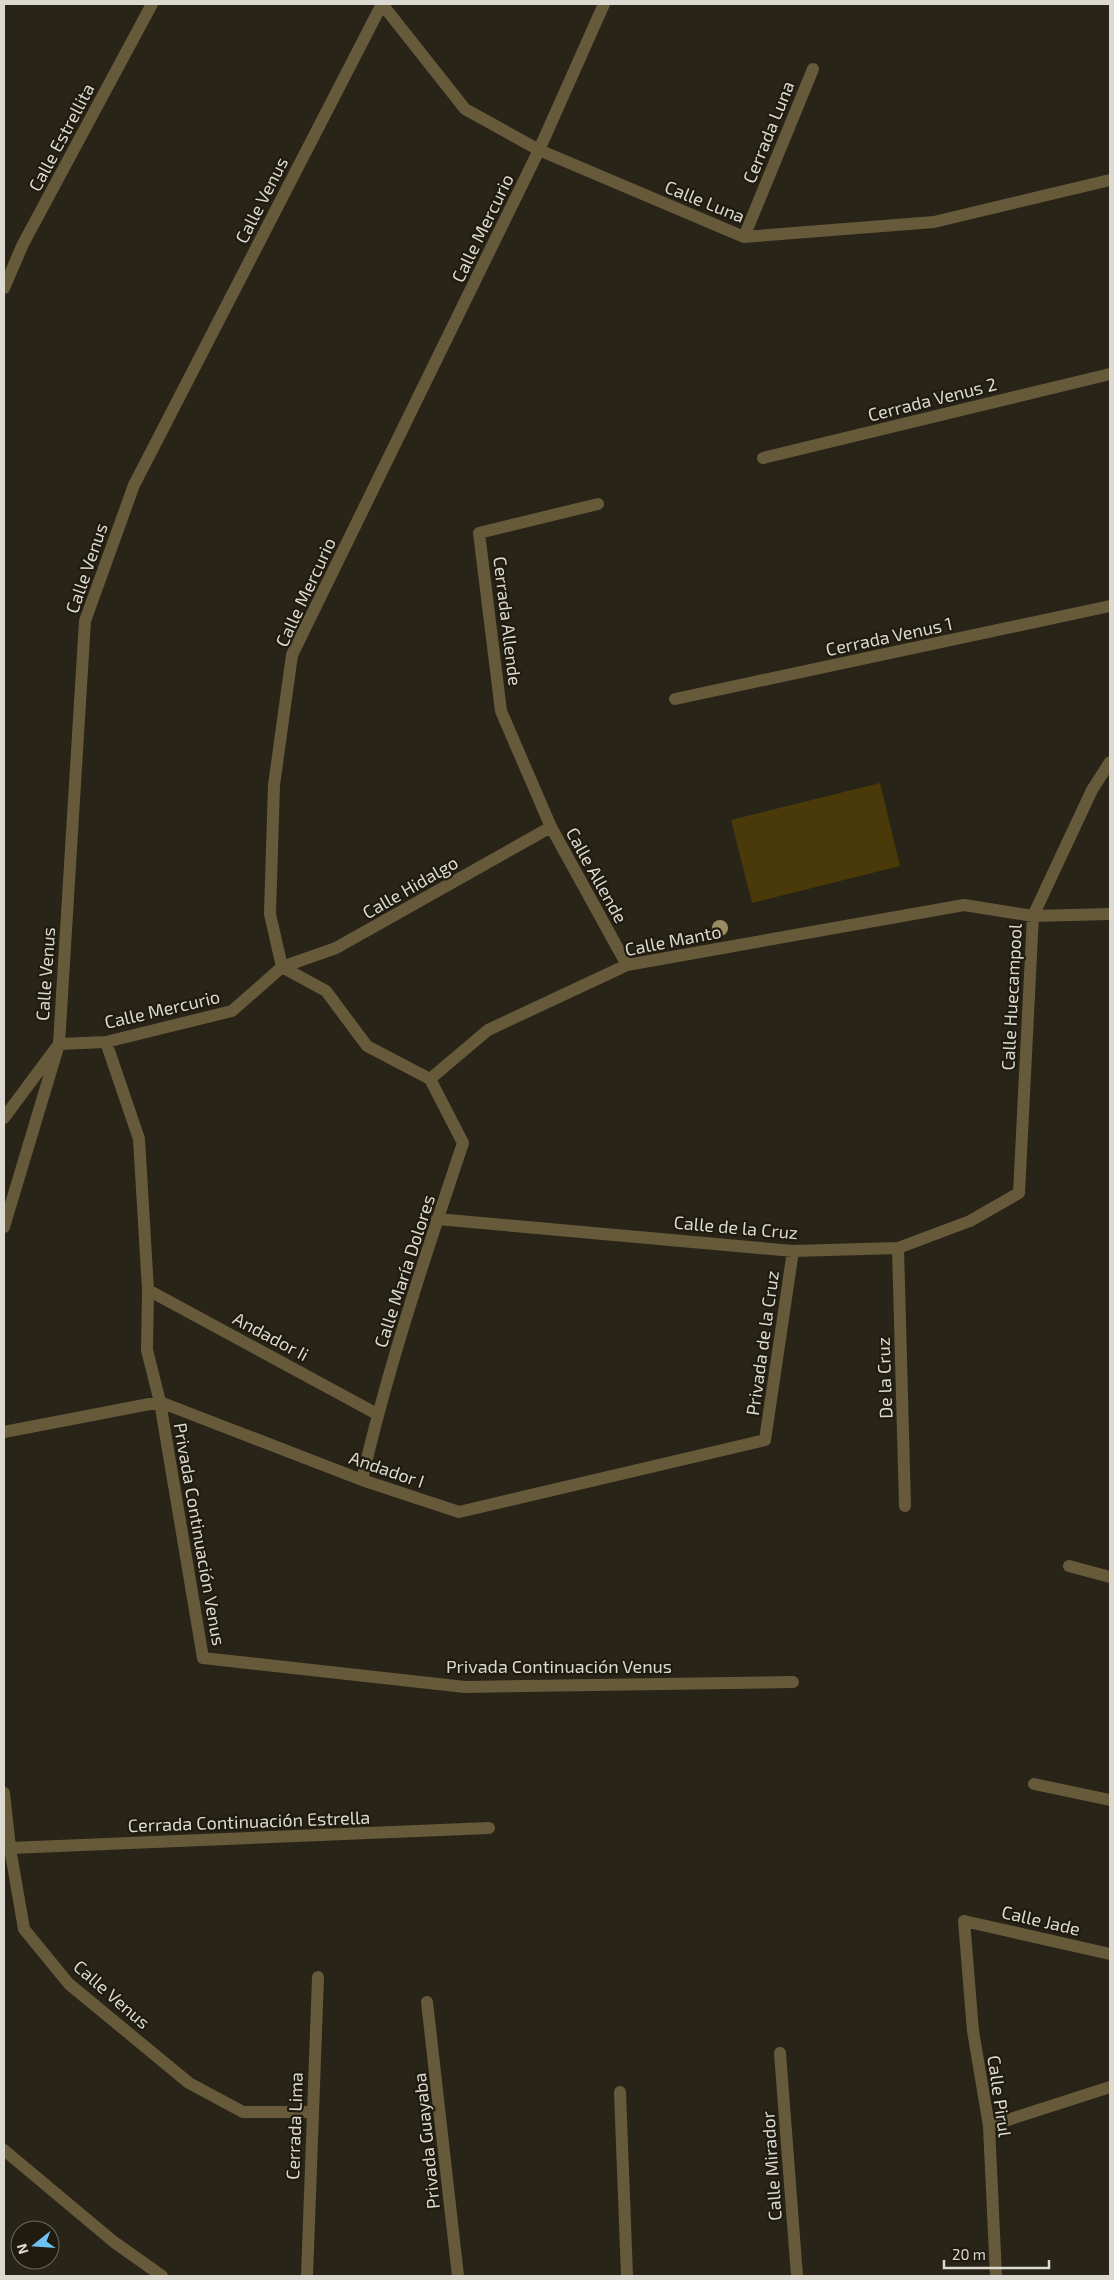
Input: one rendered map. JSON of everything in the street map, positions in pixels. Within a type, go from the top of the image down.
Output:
[{"type":"street","name":"Calle Estrellita","points":[[4,288],[23,244],[152,4]]},
{"type":"street","name":"Calle Luna","points":[[382,4],[466,109],[539,150],[744,237],[934,222],[1110,180]]},
{"type":"street","name":"Calle Venus","points":[[4,1227],[58,1044],[85,620],[134,485],[382,4]]},
{"type":"street","name":"Calle Mercurio","points":[[58,1044],[106,1042],[232,1011],[282,967],[270,914],[274,785],[292,655],[539,150],[604,4]]},
{"type":"street","name":"Cerrada Luna","points":[[744,237],[813,69]]},
{"type":"street","name":"Cerrada Venus 2","points":[[762,458],[1110,374]]},
{"type":"street","name":"Cerrada Allende","points":[[551,827],[501,711],[479,533],[598,504]]},
{"type":"street","name":"Cerrada Venus 1","points":[[675,699],[1110,606]]},
{"type":"street","name":"Calle Huecampool","points":[[1019,1192],[1033,916],[1092,790],[1110,762]]},
{"type":"street","name":"Calle Hidalgo","points":[[282,967],[336,948],[551,827]]},
{"type":"street","name":"Calle Allende","points":[[551,827],[627,965]]},
{"type":"street","name":"Calle Manto","points":[[430,1079],[488,1030],[627,965],[964,905],[1033,916],[1110,914]]},
{"type":"street","points":[[282,967],[326,991],[368,1046],[430,1079]]},
{"type":"street","name":"Privada Continuación Venus","points":[[106,1042],[139,1138],[148,1290],[147,1350],[160,1402],[203,1658],[466,1687],[793,1682]]},
{"type":"street","points":[[4,1118],[58,1044]]},
{"type":"street","name":"Calle María Dolores","points":[[362,1480],[377,1414],[463,1144],[430,1079]]},
{"type":"street","name":"Calle de la Cruz","points":[[438,1219],[793,1251],[898,1248],[970,1221],[1019,1192]]},
{"type":"street","name":"De la Cruz","points":[[898,1248],[905,1506]]},
{"type":"street","name":"Privada de la Cruz","points":[[765,1440],[793,1251]]},
{"type":"street","name":"Andador Ii","points":[[148,1290],[377,1414]]},
{"type":"street","points":[[4,1432],[160,1402]]},
{"type":"street","name":"Andador I","points":[[160,1402],[362,1480],[459,1512],[765,1440]]},
{"type":"street","points":[[1069,1566],[1110,1578]]},
{"type":"street","points":[[1034,1784],[1110,1800]]},
{"type":"street","name":"Calle Venus","points":[[4,1793],[10,1848],[24,1929],[69,1984],[189,2083],[243,2112],[312,2112]]},
{"type":"street","name":"Cerrada Continuación Estrella","points":[[10,1848],[489,1828]]},
{"type":"street","name":"Calle Jade","points":[[964,1920],[1110,1954]]},
{"type":"street","name":"Calle Pirul","points":[[964,1920],[973,2031],[989,2126],[996,2276]]},
{"type":"street","name":"Cerrada Lima","points":[[307,2276],[318,1977]]},
{"type":"street","name":"Privada Guayaba","points":[[427,2002],[458,2276]]},
{"type":"street","name":"Calle Mirador","points":[[780,2053],[797,2276]]},
{"type":"street","points":[[989,2126],[1110,2087]]},
{"type":"street","points":[[620,2092],[627,2276]]},
{"type":"street","points":[[4,2150],[114,2242],[162,2276]]},
{"type":"shaded area","points":[[880,783],[900,866],[752,903],[731,820]]}]
